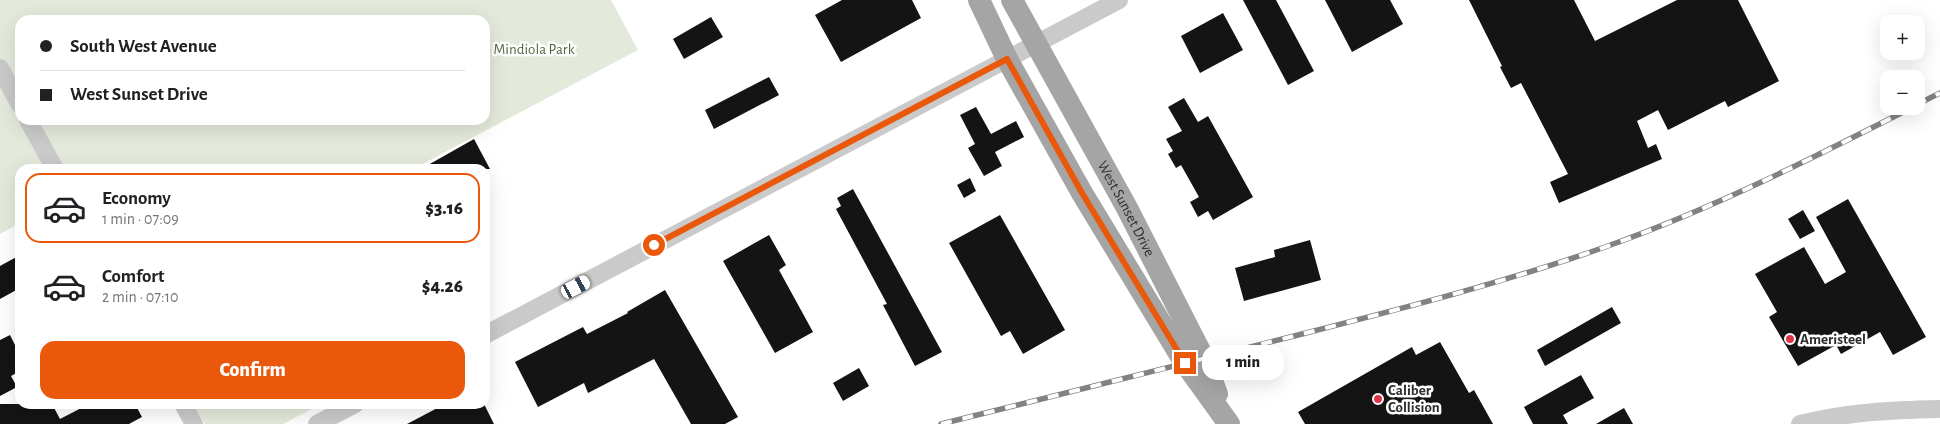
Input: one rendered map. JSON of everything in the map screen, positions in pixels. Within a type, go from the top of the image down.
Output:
[{"type":"main road","name":"West Sunset Drive","points":[[979,0],[1007,59],[1123,262],[1185,363],[1228,424]]},
{"type":"main road","name":"West Sunset Drive","points":[[1012,0],[1155,262],[1204,359],[1228,424]]},
{"type":"street","points":[[490,332],[1119,0]]},
{"type":"street","points":[[0,68],[15,96]]},
{"type":"street","points":[[31,125],[52,164]]},
{"type":"street","points":[[186,409],[194,424]]},
{"type":"street","points":[[317,424],[346,409]]},
{"type":"street","points":[[1800,424],[1878,410],[1940,409]]},
{"type":"green space","name":"Mindiola Park","points":[[0,0],[611,0],[638,50],[422,164],[15,164],[15,226],[0,234]]},
{"type":"green space","points":[[196,409],[312,409],[283,424],[205,424]]},
{"type":"building","points":[[842,0],[912,0],[921,18],[841,62],[815,15]]},
{"type":"building","points":[[1243,0],[1276,0],[1314,71],[1288,85]]},
{"type":"building","points":[[1325,0],[1390,0],[1403,24],[1352,52]]},
{"type":"building","points":[[1469,0],[1574,0],[1595,41],[1677,0],[1738,0],[1779,81],[1728,107],[1725,101],[1668,130],[1658,110],[1637,121],[1648,148],[1656,144],[1662,159],[1559,203],[1550,182],[1568,174],[1521,83],[1511,88]]},
{"type":"building","points":[[1223,13],[1243,50],[1200,73],[1181,36]]},
{"type":"building","points":[[711,17],[723,37],[684,59],[673,39]]},
{"type":"building","points":[[769,77],[779,95],[714,129],[705,110]]},
{"type":"building","points":[[1184,98],[1198,122],[1208,116],[1253,197],[1213,220],[1208,211],[1198,217],[1190,202],[1199,197],[1181,165],[1176,168],[1168,154],[1173,151],[1166,139],[1182,131],[1168,107]]},
{"type":"building","points":[[976,107],[991,134],[1016,121],[1024,137],[995,152],[1002,166],[984,176],[968,148],[975,144],[960,115]]},
{"type":"building","points":[[474,139],[487,164],[430,164]]},
{"type":"building","points":[[970,178],[976,191],[964,198],[957,185]]},
{"type":"building","points":[[853,189],[942,352],[915,366],[883,305],[887,304],[836,209],[841,206],[837,198]]},
{"type":"building","points":[[1848,199],[1926,337],[1893,355],[1880,332],[1841,354],[1836,345],[1798,366],[1769,317],[1777,312],[1755,274],[1804,247],[1825,284],[1846,272],[1816,217]]},
{"type":"building","points":[[1803,210],[1815,231],[1800,239],[1788,219]]},
{"type":"building","points":[[1000,215],[1065,330],[1023,354],[1010,331],[1001,336],[949,243]]},
{"type":"building","points":[[769,235],[786,265],[779,270],[813,332],[775,353],[723,261]]},
{"type":"building","points":[[1310,240],[1321,280],[1244,301],[1235,268],[1275,257],[1274,250]]},
{"type":"building","points":[[15,258],[15,291],[0,299],[0,266]]},
{"type":"building","points":[[665,290],[738,417],[725,424],[691,424],[654,359],[588,393],[584,383],[538,407],[515,362],[583,327],[587,334],[628,313]]},
{"type":"building","points":[[1612,307],[1621,323],[1545,366],[1537,350]]},
{"type":"building","points":[[10,335],[15,345],[15,374],[11,376],[15,388],[0,396],[0,340]]},
{"type":"building","points":[[1440,342],[1469,393],[1474,390],[1493,424],[1305,424],[1298,412],[1412,347],[1416,355]]},
{"type":"building","points":[[859,368],[869,386],[843,401],[833,383]]},
{"type":"building","points":[[1581,375],[1594,398],[1563,415],[1568,424],[1533,424],[1524,407]]},
{"type":"building","points":[[0,404],[15,404],[15,409],[55,409],[60,419],[79,409],[138,409],[142,417],[129,424],[0,424]]},
{"type":"building","points":[[1624,408],[1633,424],[1596,424]]},
{"type":"building","points":[[436,409],[486,409],[494,424],[407,424]]},
{"type":"railway","points":[[1925,100],[1940,93]]},
{"type":"railway","points":[[941,424],[1455,294],[1568,260],[1645,232],[1723,199],[1897,115]]},
{"type":"place","name":"Ameristeel","points":[[1790,339]]},
{"type":"place","name":"Caliber Collision","points":[[1378,399]]},
{"type":"route","points":[[654,245],[1007,59],[1082,193],[1185,363]]}]
